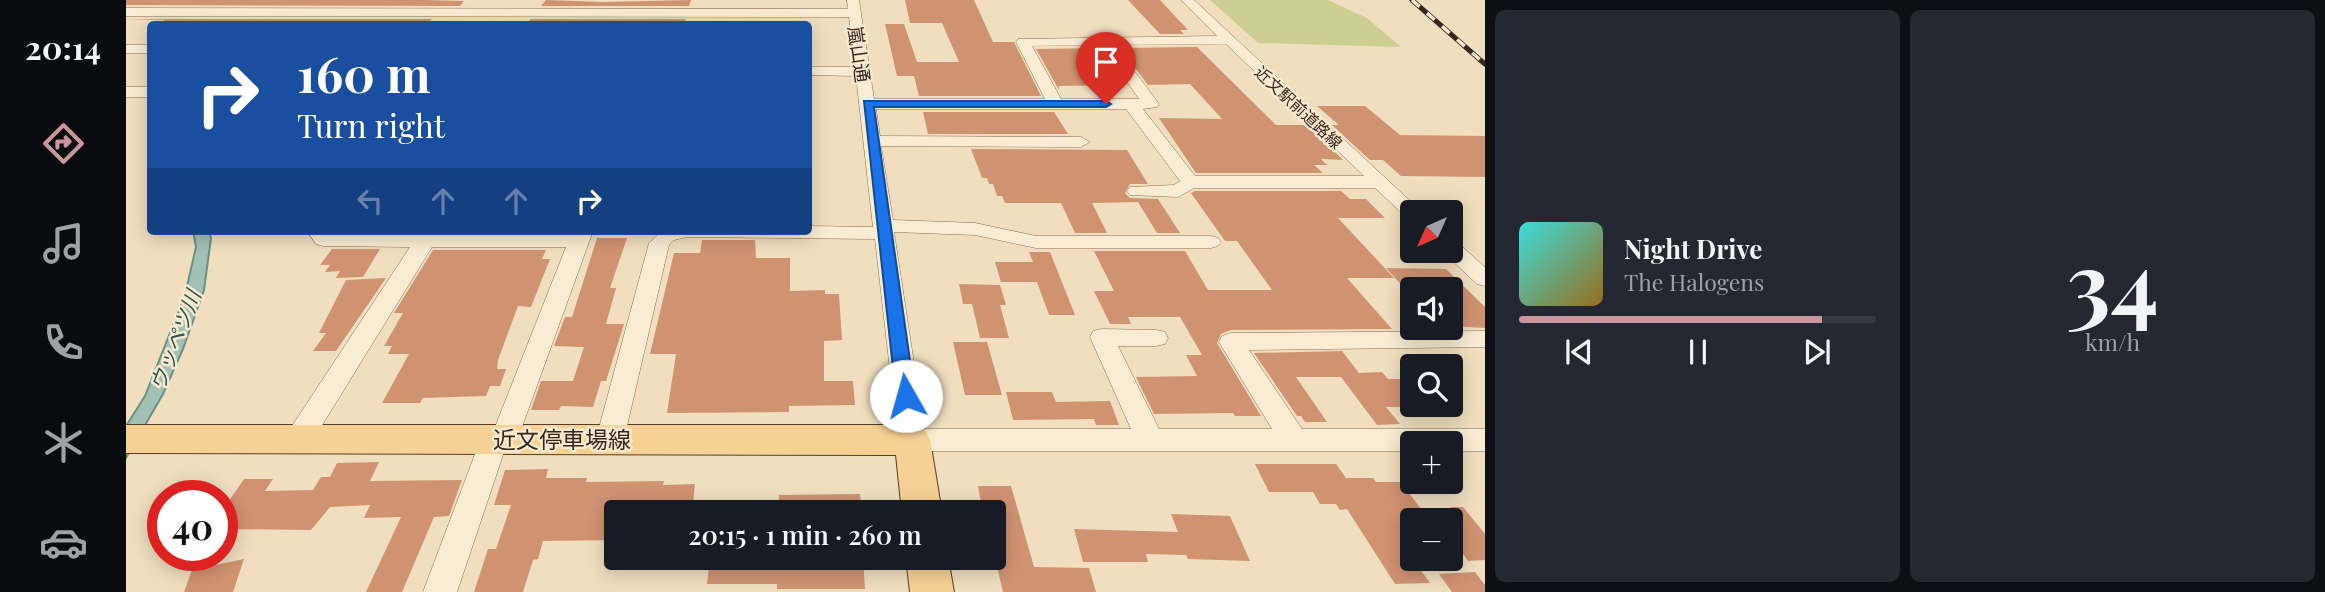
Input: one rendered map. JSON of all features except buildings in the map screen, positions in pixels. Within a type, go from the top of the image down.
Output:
[{"type":"main road","name":"近文停車場線","points":[[126,439],[912,440]]},
{"type":"main road","points":[[912,440],[920,500]]},
{"type":"main road","points":[[929,570],[932,592]]},
{"type":"street","points":[[126,21],[164,0]]},
{"type":"street","points":[[488,21],[515,0]]},
{"type":"street","points":[[699,12],[704,2],[710,0]]},
{"type":"street","name":"近文駅前道路線","points":[[1186,0],[1400,201]]},
{"type":"street","points":[[126,12],[500,12],[567,19],[619,6],[668,18],[699,12],[748,18],[854,6]]},
{"type":"street","name":"嵐山通","points":[[854,6],[912,440]]},
{"type":"street","points":[[1056,104],[1024,42],[1227,40]]},
{"type":"street","points":[[868,104],[1151,104],[1105,41]]},
{"type":"street","points":[[126,49],[147,49]]},
{"type":"street","points":[[812,71],[862,72]]},
{"type":"street","points":[[126,92],[147,92]]},
{"type":"street","points":[[1131,104],[1190,182]]},
{"type":"street","points":[[873,141],[1081,142]]},
{"type":"street","points":[[1137,191],[1178,191],[1190,182],[1380,182]]},
{"type":"street","points":[[812,231],[975,229],[1036,242],[1211,242]]},
{"type":"street","points":[[320,235],[323,240],[428,235],[581,236],[440,592]]},
{"type":"street","points":[[298,440],[428,235]]},
{"type":"street","points":[[610,439],[659,243],[672,235]]},
{"type":"street","points":[[1463,258],[1482,275]]},
{"type":"street","points":[[1150,440],[1102,337],[1156,338]]},
{"type":"street","points":[[1294,440],[1231,342],[1485,339]]},
{"type":"street","points":[[912,440],[1485,440]]},
{"type":"green space","points":[[1210,0],[1328,0],[1367,18],[1401,47],[1258,43]]},
{"type":"water","name":"ウッペツ川","points":[[194,235],[210,235],[204,290],[183,349],[163,394],[126,458],[126,426],[145,396],[185,295],[196,247]]},
{"type":"railway","points":[[1412,0],[1485,64]]},
{"type":"route","points":[[906,396],[868,104],[1106,104]]}]
